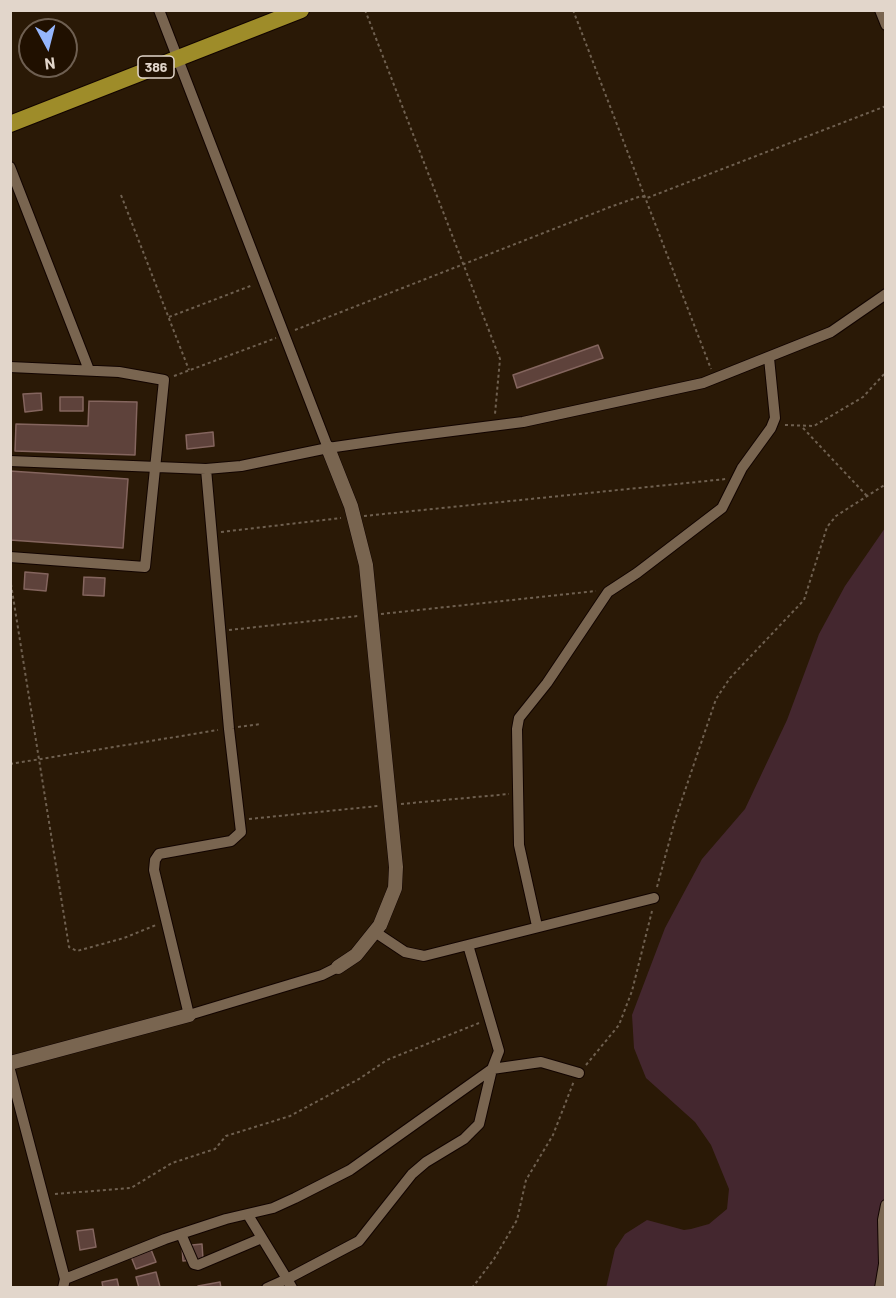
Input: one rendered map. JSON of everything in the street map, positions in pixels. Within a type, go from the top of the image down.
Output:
[{"type":"highway","name":"386","points":[[10,124],[301,10]]},
{"type":"street","points":[[10,1063],[189,1014],[322,975],[338,967],[356,955],[375,932],[390,905],[396,867],[373,615],[366,565],[354,517],[159,10]]},
{"type":"street","points":[[880,10],[885,26]]},
{"type":"street","points":[[10,167],[89,370]]},
{"type":"street","points":[[10,461],[206,469],[242,466],[328,448],[495,426],[658,394],[716,379],[831,332],[885,294]]},
{"type":"street","points":[[537,926],[520,857],[517,729],[519,717],[547,683],[608,592],[637,573],[722,508],[742,468],[775,418],[769,358]]},
{"type":"street","points":[[10,367],[89,370],[164,380],[145,567],[10,557]]},
{"type":"street","points":[[189,1014],[154,870],[155,860],[159,854],[231,841],[241,832],[229,729],[206,469]]},
{"type":"street","points":[[375,932],[416,956],[654,898]]},
{"type":"street","points":[[267,1287],[289,1283],[359,1241],[412,1174],[426,1162],[464,1139],[479,1124],[492,1069],[499,1051],[468,945]]},
{"type":"street","points":[[10,1070],[44,1196],[64,1283],[181,1234],[226,1219],[273,1208],[350,1170],[492,1069],[541,1062],[579,1073]]},
{"type":"street","points":[[880,1287],[884,1264],[885,1205]]},
{"type":"street","points":[[248,1215],[289,1283]]},
{"type":"street","points":[[181,1234],[194,1264],[198,1265],[262,1238]]},
{"type":"path","points":[[365,10],[500,359],[495,426]]},
{"type":"path","points":[[573,10],[716,379]]},
{"type":"path","points":[[164,380],[464,266],[610,207],[641,196],[647,198],[885,106]]},
{"type":"path","points":[[121,195],[189,370]]},
{"type":"path","points":[[169,317],[264,281]]},
{"type":"path","points":[[773,424],[803,428],[814,426],[863,397],[885,372]]},
{"type":"path","points":[[803,428],[867,495]]},
{"type":"path","points":[[211,533],[738,478]]},
{"type":"path","points":[[472,1287],[494,1259],[517,1220],[526,1180],[553,1135],[569,1088],[619,1025],[632,991],[675,820],[716,699],[730,678],[804,600],[827,527],[836,516],[885,484]]},
{"type":"path","points":[[10,578],[69,947],[77,951],[124,938],[167,921]]},
{"type":"path","points":[[220,631],[608,592]]},
{"type":"path","points":[[10,764],[261,724]]},
{"type":"path","points":[[44,1196],[131,1188],[172,1163],[215,1149],[226,1136],[290,1116],[359,1079],[387,1060],[490,1018]]},
{"type":"shaded area","points":[[885,528],[885,1287],[606,1288],[615,1249],[625,1234],[647,1220],[684,1230],[691,1229],[709,1224],[727,1209],[729,1189],[711,1145],[695,1122],[646,1078],[634,1048],[632,1015],[665,928],[702,859],[745,809],[787,720],[819,634],[845,586]]},
{"type":"building","points":[[598,345],[603,358],[517,388],[513,375]]},
{"type":"building","points":[[41,393],[42,410],[25,412],[23,394]]},
{"type":"building","points":[[60,397],[83,397],[83,411],[60,411]]},
{"type":"building","points":[[89,401],[137,402],[135,455],[15,451],[16,424],[88,426]]},
{"type":"building","points":[[213,432],[214,446],[187,449],[186,435]]},
{"type":"building","points":[[10,471],[128,479],[123,548],[10,540]]},
{"type":"building","points":[[25,572],[48,574],[46,591],[24,589]]},
{"type":"building","points":[[84,577],[105,578],[104,596],[83,595]]},
{"type":"building","points":[[93,1229],[96,1247],[80,1250],[77,1231]]},
{"type":"building","points":[[202,1244],[203,1259],[183,1261],[182,1246]]},
{"type":"building","points":[[150,1247],[156,1262],[136,1269],[130,1254]]},
{"type":"building","points":[[156,1272],[160,1287],[139,1288],[136,1277]]},
{"type":"building","points":[[117,1279],[119,1288],[103,1288],[102,1282]]},
{"type":"building","points":[[220,1282],[221,1288],[199,1288],[198,1286]]}]
